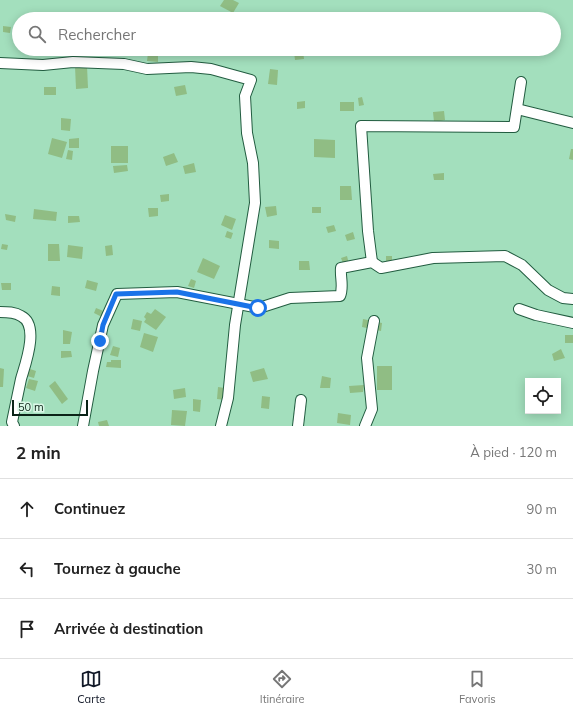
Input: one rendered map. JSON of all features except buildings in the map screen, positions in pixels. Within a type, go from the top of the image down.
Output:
[{"type":"street","points":[[0,63],[43,65],[73,62],[102,63],[124,64],[147,69],[190,67],[211,69],[251,80],[245,96],[247,133],[253,163],[255,203],[238,304],[228,398],[221,426]]},
{"type":"street","points":[[372,262],[368,231],[361,126],[514,127],[521,82]]},
{"type":"street","points":[[517,109],[573,123]]},
{"type":"street","points":[[83,426],[92,371],[103,325],[116,294],[177,292],[258,308],[290,298],[340,296],[342,291],[340,276],[341,268],[372,262],[381,268],[433,258],[505,256],[522,265],[548,290],[563,298],[573,299]]},
{"type":"street","points":[[519,309],[536,316],[573,323]]},
{"type":"street","points":[[0,312],[22,316],[28,323],[30,332],[29,355],[21,378],[12,422],[14,426]]},
{"type":"street","points":[[365,426],[372,409],[367,358],[374,321]]},
{"type":"street","points":[[298,426],[301,400]]},
{"type":"route","points":[[100,341],[103,325],[116,294],[177,292],[258,308]]}]
